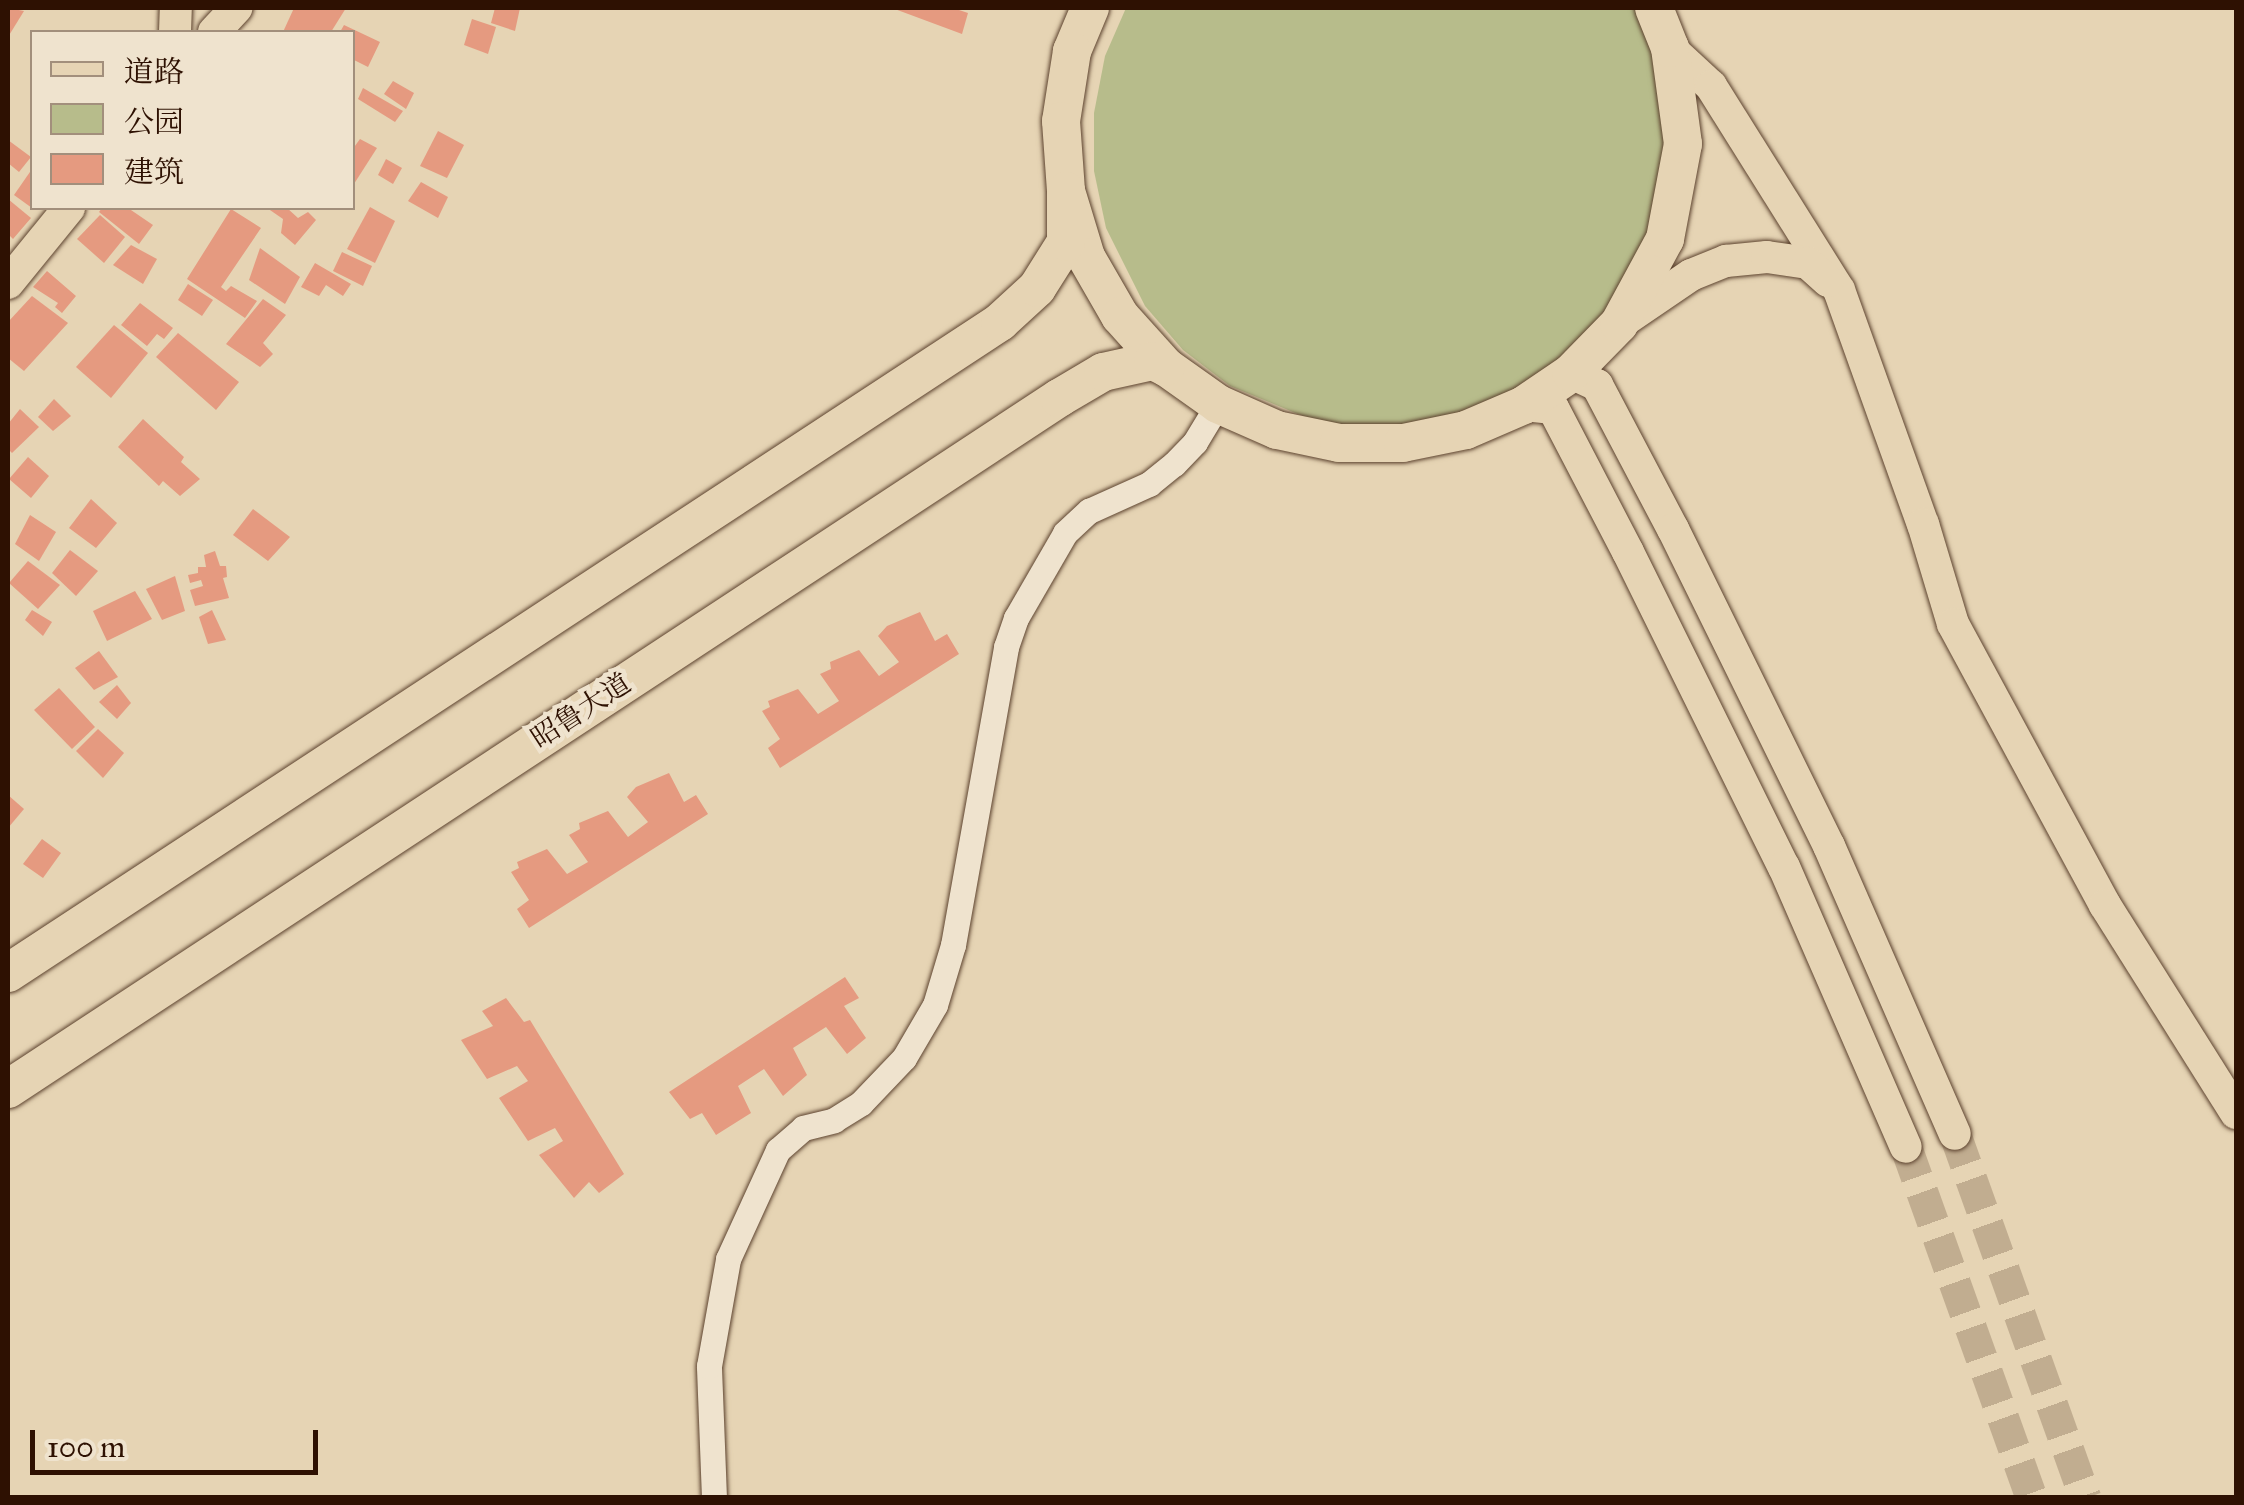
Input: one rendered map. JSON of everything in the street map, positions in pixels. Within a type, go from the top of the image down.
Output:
[{"type":"highway","points":[[8,973],[1000,322],[1037,288],[1066,242],[1061,121],[1072,51],[1090,8]]},
{"type":"highway","points":[[1066,191],[1094,272],[1120,316],[1166,367],[1218,404],[1277,430],[1339,443],[1403,443],[1466,430],[1524,405],[1571,373],[1618,324],[1665,239],[1683,144],[1670,48],[1654,8]]},
{"type":"highway","name":"昭鲁大道","points":[[8,1089],[1059,398],[1103,372],[1153,361],[1166,367]]},
{"type":"main road","points":[[216,30],[236,8]]},
{"type":"main road","points":[[1670,48],[1711,86],[1839,290],[1917,506],[1953,624],[2105,905],[2236,1113]]},
{"type":"main road","points":[[8,283],[68,210]]},
{"type":"main road","points":[[1618,324],[1691,275],[1726,261],[1767,258],[1808,263],[1839,290]]},
{"type":"main road","points":[[1571,373],[1598,385],[1682,546],[1830,846],[1955,1134]]},
{"type":"main road","points":[[1524,405],[1553,408],[1628,552],[1784,867],[1906,1147]]},
{"type":"street","points":[[714,1498],[709,1366],[728,1260],[778,1150],[803,1128],[834,1120],[860,1102],[904,1058],[935,1004],[953,945],[1006,647],[1016,618],[1065,533],[1089,511],[1149,484],[1174,464],[1196,442],[1218,404]]},
{"type":"green space","points":[[1126,8],[1636,8],[1668,111],[1664,198],[1618,305],[1535,384],[1426,425],[1339,425],[1310,419],[1230,386],[1183,350],[1145,306],[1106,228],[1094,171],[1094,113],[1105,56]]},
{"type":"building","points":[[8,8],[24,11],[8,37]]},
{"type":"building","points":[[294,8],[346,8],[332,30],[284,30]]},
{"type":"building","points":[[495,8],[520,8],[515,31],[491,23]]},
{"type":"building","points":[[892,8],[953,8],[968,13],[962,34]]},
{"type":"building","points":[[472,19],[496,27],[488,54],[464,45]]},
{"type":"building","points":[[355,30],[380,42],[368,67],[355,60]]},
{"type":"building","points":[[393,81],[414,93],[406,109],[384,94]]},
{"type":"building","points":[[363,88],[403,111],[395,122],[358,99]]},
{"type":"building","points":[[438,131],[464,145],[447,178],[420,166]]},
{"type":"building","points":[[360,139],[377,148],[355,182],[355,146]]},
{"type":"building","points":[[8,140],[30,156],[19,172],[8,163]]},
{"type":"building","points":[[386,159],[402,168],[393,184],[378,175]]},
{"type":"building","points":[[30,172],[30,207],[14,195]]},
{"type":"building","points":[[421,182],[448,197],[438,218],[408,201]]},
{"type":"building","points":[[8,199],[31,218],[13,239],[8,234]]},
{"type":"building","points":[[370,207],[395,221],[375,263],[347,249]]},
{"type":"building","points":[[131,210],[153,225],[139,244],[99,212]]},
{"type":"building","points":[[230,210],[261,228],[221,287],[226,291],[231,286],[257,301],[245,318],[187,279]]},
{"type":"building","points":[[270,210],[289,210],[298,218],[308,212],[316,220],[295,245],[281,233],[283,219]]},
{"type":"building","points":[[100,215],[125,237],[104,263],[77,239]]},
{"type":"building","points":[[131,245],[157,259],[143,284],[113,265]]},
{"type":"building","points":[[260,248],[300,277],[285,304],[249,280]]},
{"type":"building","points":[[342,252],[372,266],[363,286],[333,271]]},
{"type":"building","points":[[315,263],[351,284],[343,296],[326,285],[319,296],[301,287]]},
{"type":"building","points":[[47,271],[76,296],[62,313],[55,307],[58,303],[33,287]]},
{"type":"building","points":[[188,284],[213,300],[202,316],[178,300]]},
{"type":"building","points":[[32,296],[68,323],[24,371],[8,358],[8,322]]},
{"type":"building","points":[[263,299],[286,315],[263,343],[273,354],[260,367],[226,344]]},
{"type":"building","points":[[140,303],[173,328],[164,339],[157,334],[147,346],[121,325]]},
{"type":"building","points":[[114,325],[148,353],[111,398],[76,367]]},
{"type":"building","points":[[178,333],[239,382],[216,410],[156,357]]},
{"type":"building","points":[[54,399],[71,416],[53,431],[38,417]]},
{"type":"building","points":[[20,409],[39,427],[12,453],[8,449],[8,424]]},
{"type":"building","points":[[143,419],[184,457],[181,462],[200,479],[180,496],[163,481],[159,486],[118,447]]},
{"type":"building","points":[[28,457],[49,476],[31,498],[9,479]]},
{"type":"building","points":[[91,499],[117,523],[96,548],[69,528]]},
{"type":"building","points":[[253,509],[290,537],[268,561],[233,535]]},
{"type":"building","points":[[30,515],[56,532],[39,561],[15,544]]},
{"type":"building","points":[[70,550],[98,571],[76,596],[52,573]]},
{"type":"building","points":[[215,551],[220,566],[226,566],[227,577],[223,578],[229,598],[195,606],[190,590],[203,586],[201,580],[190,583],[188,575],[198,573],[198,567],[206,567],[204,555]]},
{"type":"building","points":[[28,561],[60,585],[38,609],[9,583]]},
{"type":"building","points":[[175,576],[185,611],[162,620],[146,589]]},
{"type":"building","points":[[135,591],[152,619],[107,641],[93,611]]},
{"type":"building","points":[[32,610],[52,622],[43,636],[25,620]]},
{"type":"building","points":[[212,610],[226,640],[208,644],[199,617]]},
{"type":"building","points":[[920,612],[935,641],[947,634],[959,654],[780,768],[768,748],[780,739],[762,711],[770,707],[768,701],[798,689],[818,714],[839,701],[820,674],[831,669],[830,662],[859,650],[879,676],[899,662],[878,636],[887,626]]},
{"type":"building","points":[[99,651],[118,677],[94,690],[75,668]]},
{"type":"building","points":[[117,685],[131,703],[117,719],[99,702]]},
{"type":"building","points":[[59,688],[95,727],[72,749],[34,710]]},
{"type":"building","points":[[98,729],[124,753],[103,778],[76,751]]},
{"type":"building","points":[[669,773],[684,802],[696,795],[708,814],[529,928],[517,909],[529,900],[511,872],[519,868],[517,862],[547,849],[567,874],[588,862],[569,835],[580,829],[579,823],[608,811],[628,837],[648,822],[627,797],[636,787]]},
{"type":"building","points":[[8,795],[24,809],[8,828]]},
{"type":"building","points":[[42,839],[61,853],[43,878],[23,864]]},
{"type":"building","points":[[845,977],[859,998],[844,1006],[866,1038],[847,1054],[826,1027],[793,1048],[807,1075],[783,1096],[764,1069],[738,1086],[751,1113],[716,1135],[702,1113],[690,1119],[669,1092]]},
{"type":"building","points":[[506,998],[524,1022],[530,1020],[624,1174],[599,1193],[589,1182],[574,1198],[539,1155],[563,1141],[555,1128],[528,1141],[499,1098],[528,1081],[517,1066],[487,1079],[461,1040],[493,1026],[482,1011]]},
{"type":"tunnel","points":[[1955,1134],[2085,1498]]},
{"type":"tunnel","points":[[1906,1147],[2032,1498]]}]
